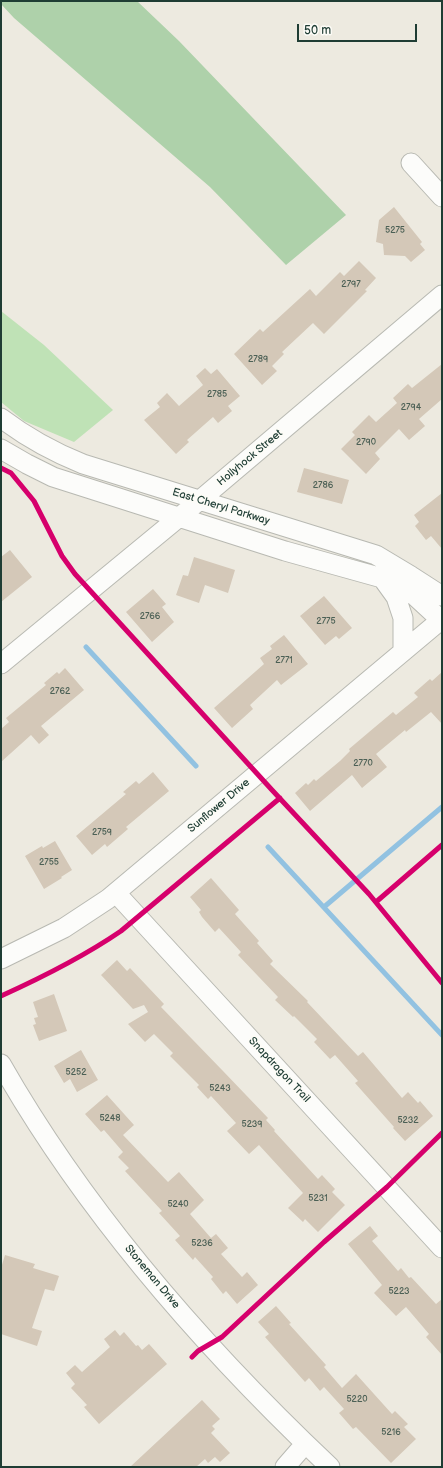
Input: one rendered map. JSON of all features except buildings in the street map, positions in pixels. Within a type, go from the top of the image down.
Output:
[{"type":"street","points":[[410,163],[442,197]]},
{"type":"street","name":"Hollyhock Street","points":[[1,664],[200,500],[442,295]]},
{"type":"street","name":"East Cheryl Parkway","points":[[1,418],[55,453],[83,464],[376,556],[442,596]]},
{"type":"street","name":"East Cheryl Parkway","points":[[1,449],[53,477],[285,551],[382,578],[415,596],[442,620]]},
{"type":"street","points":[[382,578],[396,598],[403,618],[403,650]]},
{"type":"street","name":"Sunflower Drive","points":[[1,959],[64,928],[116,893],[403,650],[442,620]]},
{"type":"street","name":"Snapdragon Trail","points":[[116,893],[442,1248]]},
{"type":"street","name":"Stoneman Drive","points":[[1,1064],[26,1108],[50,1144],[132,1255],[210,1344],[305,1444],[330,1467]]},
{"type":"street","points":[[285,1467],[305,1444]]},
{"type":"green space","points":[[1,1],[137,1],[179,41],[346,215],[286,265],[210,187],[14,18],[1,4]]},
{"type":"green space","points":[[1,311],[44,345],[113,410],[74,442],[24,421],[1,402]]},
{"type":"waterway","points":[[86,647],[196,766]]},
{"type":"waterway","points":[[324,907],[442,807]]},
{"type":"waterway","points":[[268,847],[442,1035]]},
{"type":"cycle path","points":[[1,468],[11,473],[34,501],[62,556],[75,574],[369,894],[442,983]]},
{"type":"cycle path","points":[[1,996],[62,966],[121,931],[280,798]]},
{"type":"cycle path","points":[[376,902],[442,845]]},
{"type":"cycle path","points":[[192,1357],[198,1351],[222,1337],[324,1242],[387,1187],[442,1133]]}]
